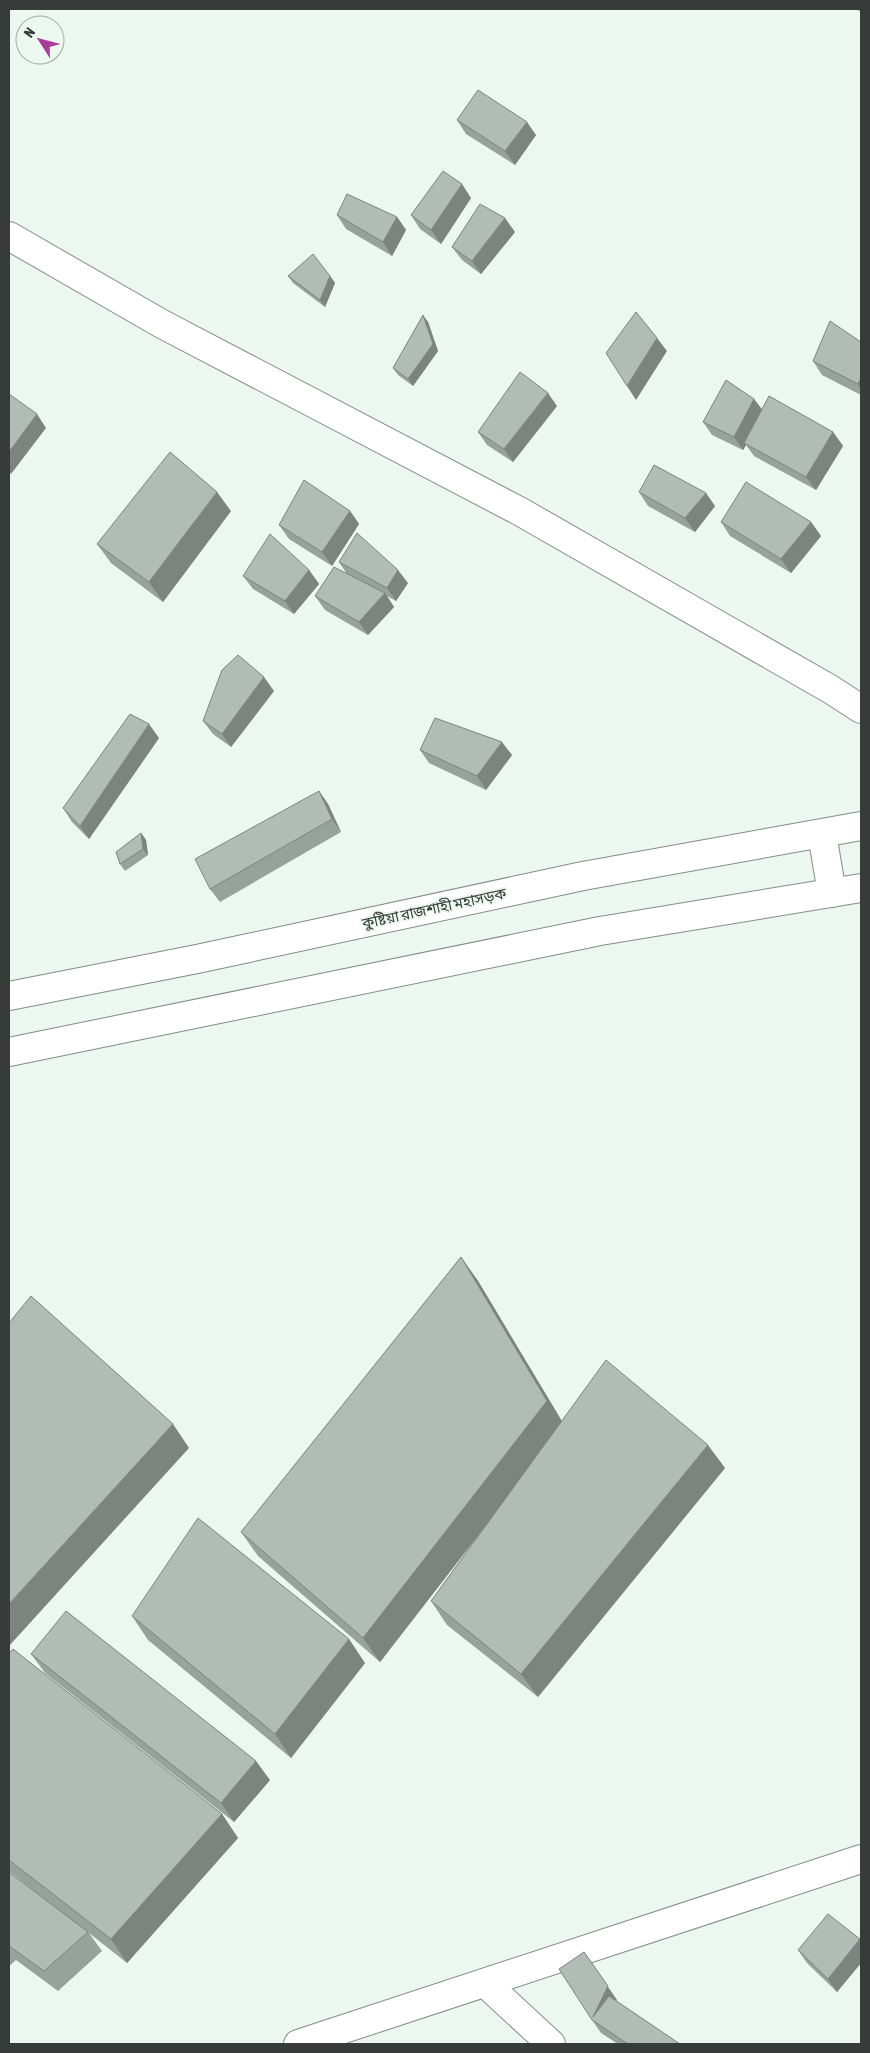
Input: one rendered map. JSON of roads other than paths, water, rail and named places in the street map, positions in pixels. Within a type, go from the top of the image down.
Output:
[{"type":"main road","points":[[9,236],[162,324],[521,512],[830,689],[861,709]]},
{"type":"main road","name":"কুষ্টিয়া রাজশাহী মহাসড়ক","points":[[9,996],[197,959],[583,876],[861,826]]},
{"type":"main road","points":[[822,834],[832,892]]},
{"type":"main road","points":[[9,1052],[600,931],[861,888]]},
{"type":"main road","points":[[298,2044],[486,1984],[861,1859]]},
{"type":"main road","points":[[486,1984],[551,2044]]}]
